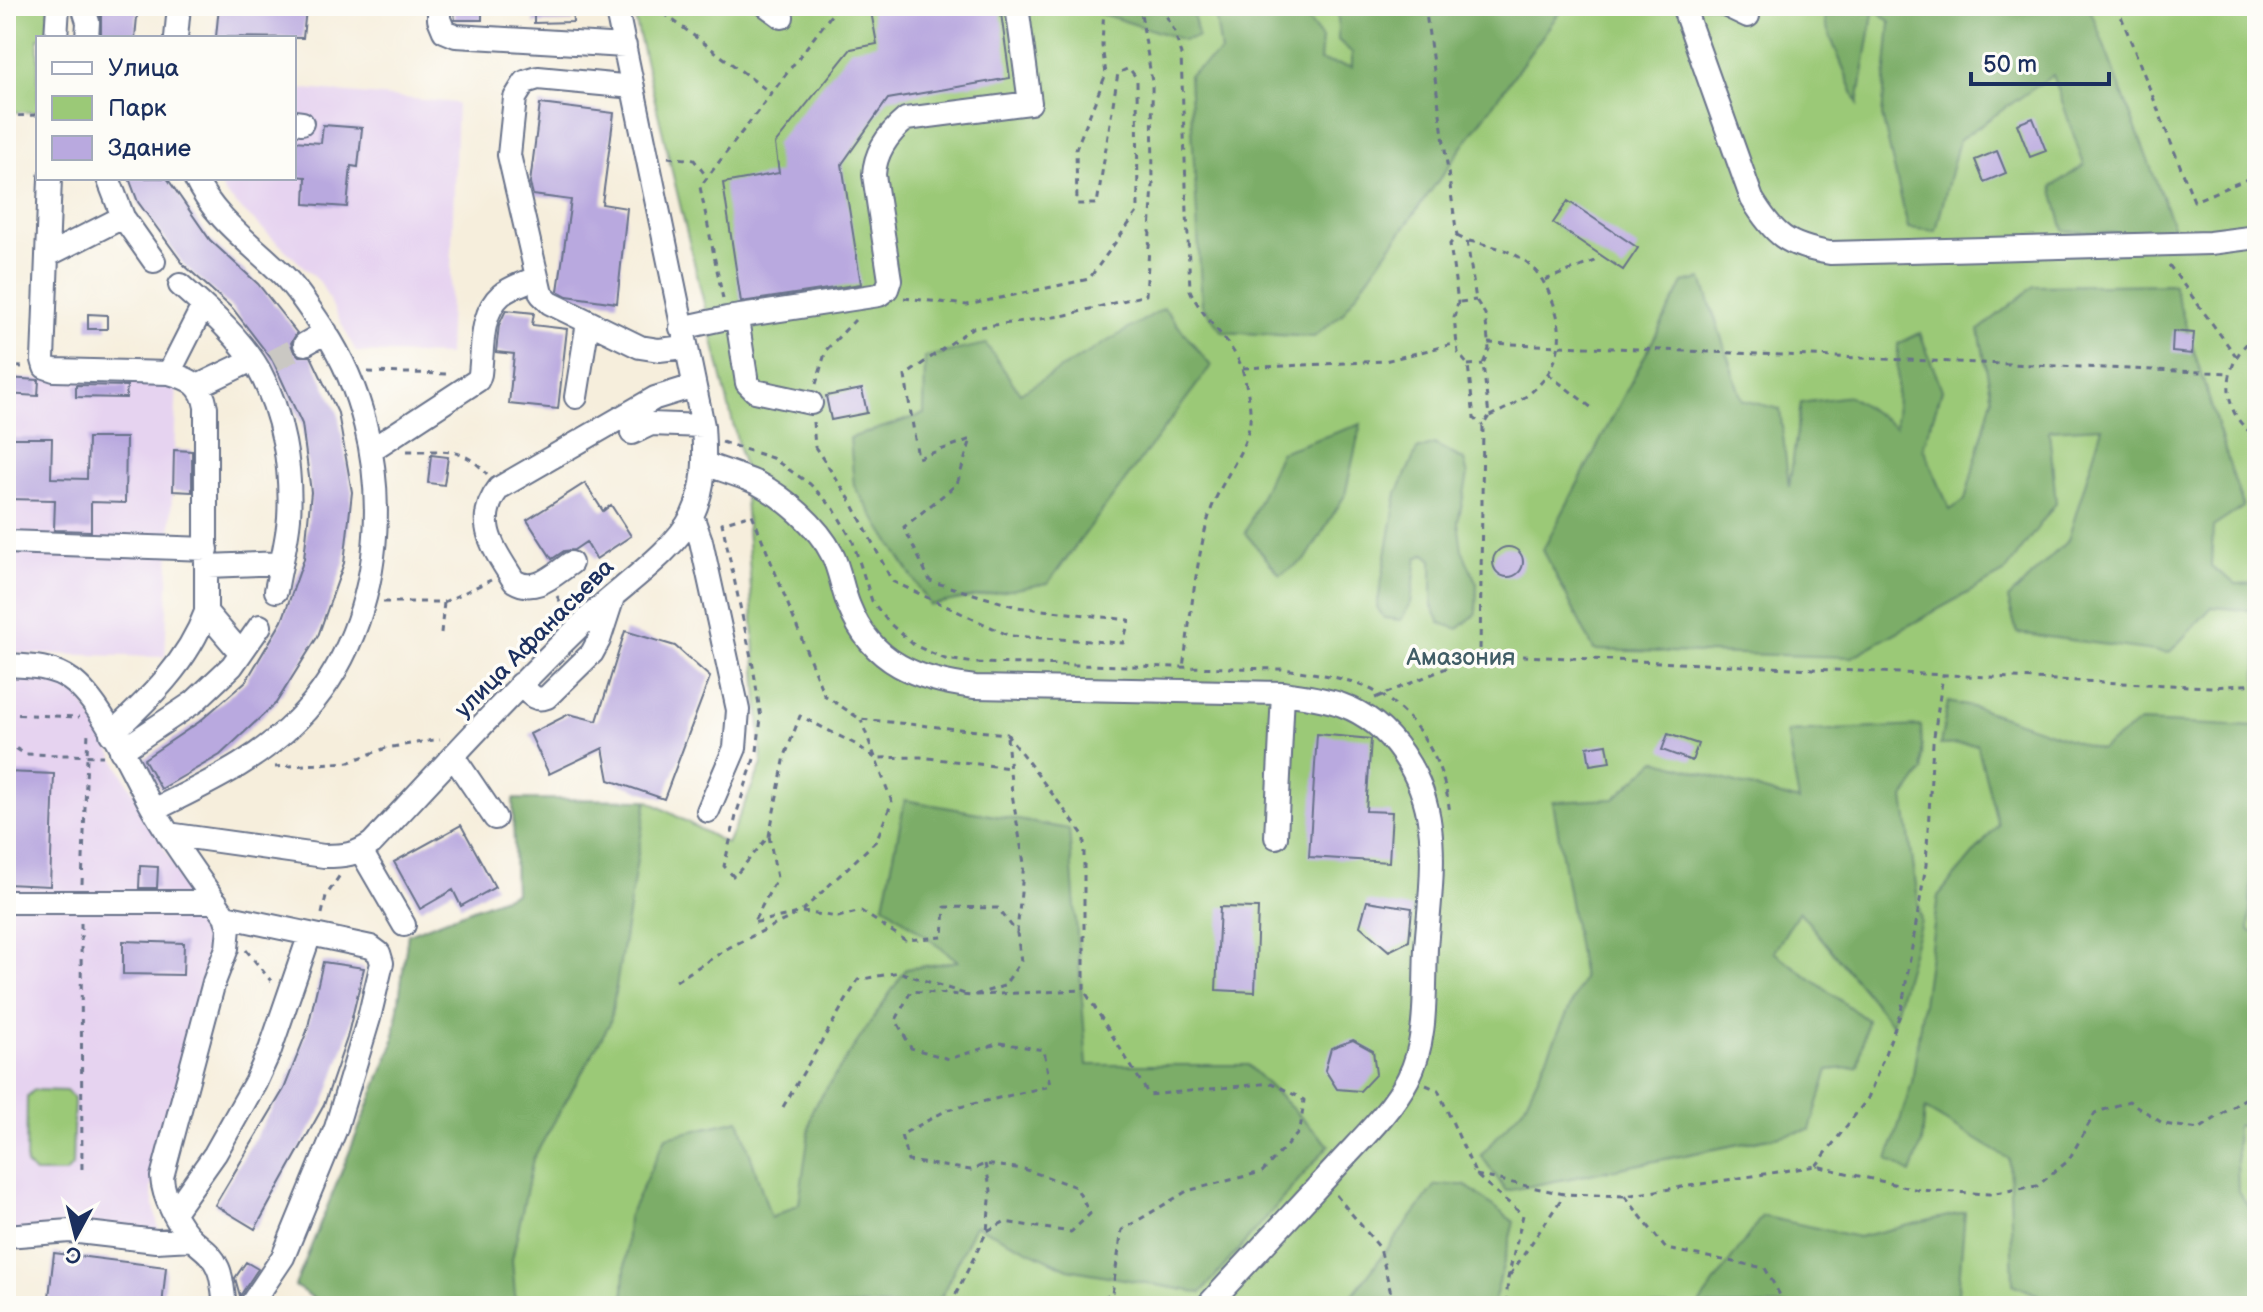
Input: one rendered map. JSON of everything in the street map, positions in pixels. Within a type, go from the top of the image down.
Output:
[{"type":"street","points":[[56,36],[58,6]]},
{"type":"street","points":[[83,6],[88,22],[87,36]]},
{"type":"street","points":[[176,36],[179,6]]},
{"type":"street","points":[[439,6],[439,19],[444,31],[456,36],[625,46]]},
{"type":"street","name":"улица Афанасьева","points":[[361,851],[372,843],[520,684],[615,592],[675,542],[692,516],[699,498],[705,464],[703,426],[616,6]]},
{"type":"street","points":[[633,87],[538,78],[525,82],[515,98],[509,155],[541,294],[550,303],[640,347],[659,350],[732,318],[879,295],[887,289],[890,280],[874,175],[875,158],[895,128],[906,119],[1030,103],[1017,6]]},
{"type":"street","points":[[1683,6],[1752,199],[1768,225],[1801,248],[1830,253],[2210,243],[2257,237]]},
{"type":"street","points":[[50,180],[45,367],[54,370],[169,373],[187,378],[198,386],[206,407],[206,612],[199,631],[160,689],[116,742]]},
{"type":"street","points":[[109,180],[123,217],[154,261]]},
{"type":"street","points":[[154,810],[243,765],[297,720],[331,678],[358,621],[372,564],[375,498],[371,450],[359,400],[346,371],[326,332],[284,275],[229,225],[196,180]]},
{"type":"street","points":[[48,255],[123,217]]},
{"type":"street","points":[[371,450],[478,380],[491,307],[502,294],[535,278]]},
{"type":"street","points":[[180,285],[261,364],[276,410],[287,461],[289,519],[276,591]]},
{"type":"street","points":[[169,373],[203,306]]},
{"type":"street","points":[[732,318],[747,383],[755,391],[811,403]]},
{"type":"street","points":[[576,397],[588,322]]},
{"type":"street","points":[[305,344],[326,332]]},
{"type":"street","points":[[198,386],[261,364]]},
{"type":"street","points":[[571,563],[537,586],[521,585],[514,581],[488,535],[490,499],[499,488],[655,398],[694,386]]},
{"type":"street","points":[[632,433],[651,424],[703,426]]},
{"type":"street","points":[[705,464],[758,484],[811,526],[831,553],[848,605],[859,627],[874,645],[906,672],[935,682],[975,687],[1283,693],[1345,706],[1375,724],[1405,754],[1424,794],[1431,828],[1419,1047],[1409,1078],[1395,1100],[1207,1306]]},
{"type":"street","points":[[692,516],[701,541],[738,710],[735,748],[708,811]]},
{"type":"street","points":[[6,542],[281,563]]},
{"type":"street","points":[[520,684],[532,697],[540,700],[547,697],[592,653],[615,592]]},
{"type":"street","points":[[206,612],[241,653]]},
{"type":"street","points":[[116,742],[194,702],[232,666],[260,626]]},
{"type":"street","points":[[6,665],[40,667],[70,679],[83,690],[168,834],[223,916],[227,948],[214,982],[162,1177],[174,1212],[192,1239],[206,1249],[219,1269],[225,1306]]},
{"type":"street","points":[[1276,837],[1283,693]]},
{"type":"street","points":[[453,756],[495,818]]},
{"type":"street","points":[[168,834],[324,856],[346,856],[361,851],[404,925]]},
{"type":"street","points":[[6,902],[81,904],[316,925],[379,953],[382,963],[369,1018],[336,1128],[283,1257],[250,1306]]},
{"type":"street","points":[[174,1212],[215,1154],[255,1083],[316,925]]},
{"type":"street","points":[[6,1236],[70,1231],[156,1241],[192,1239]]},
{"type":"path","points":[[654,6],[772,94]]},
{"type":"path","points":[[732,318],[700,187],[838,6]]},
{"type":"path","points":[[1104,6],[1102,46],[1106,74],[1076,149],[1077,204],[1097,204],[1118,73],[1129,68],[1137,79],[1138,211],[1089,279],[967,305],[879,295],[826,350],[811,403],[815,447],[851,501],[892,581],[1010,636],[1123,643],[1129,620],[1017,607],[930,581],[904,527],[957,484],[971,439],[918,458],[905,376],[972,328],[1062,316],[1146,295],[1153,185],[1152,82],[1141,13],[1135,6]]},
{"type":"path","points":[[1161,6],[1175,32],[1181,55],[1190,290],[1196,304],[1243,368],[1250,407],[1250,423],[1245,439],[1219,488],[1209,516],[1183,667]]},
{"type":"path","points":[[1425,6],[1457,236],[1450,244],[1458,302],[1454,318],[1458,353],[1468,365],[1474,418],[1483,426]]},
{"type":"path","points":[[2117,6],[2194,201],[2257,175]]},
{"type":"path","points":[[6,36],[10,48],[6,60]]},
{"type":"path","points":[[6,116],[36,115]]},
{"type":"path","points":[[647,156],[694,160],[707,177]]},
{"type":"path","points":[[1457,236],[1498,247],[1523,259],[1544,280],[1555,309],[1561,346],[1548,374],[1528,395],[1508,409],[1489,416]]},
{"type":"path","points":[[1467,241],[1476,300],[1485,314],[1489,349],[1483,364],[1489,416],[1483,426],[1480,654]]},
{"type":"path","points":[[2154,245],[2236,356]]},
{"type":"path","points":[[1544,280],[1598,260]]},
{"type":"path","points":[[1458,302],[1476,300]]},
{"type":"path","points":[[2257,336],[2249,340],[2236,356],[2229,373],[2229,399],[2236,416],[2248,431],[2257,436]]},
{"type":"path","points":[[1243,368],[1385,361],[1457,343]]},
{"type":"path","points":[[1488,343],[2229,373]]},
{"type":"path","points":[[1468,365],[1483,364]]},
{"type":"path","points":[[346,371],[480,374]]},
{"type":"path","points":[[1548,374],[1592,408]]},
{"type":"path","points":[[371,450],[455,452],[474,459],[487,473]]},
{"type":"path","points":[[769,836],[734,877],[724,866],[737,812],[757,752],[761,718],[722,523],[752,514],[824,695],[860,719],[1007,734],[1084,836],[1084,990],[1149,1095],[1272,1083],[1304,1100],[1300,1131],[1262,1172],[1187,1191],[1122,1230],[1112,1294],[1079,1306]]},
{"type":"path","points":[[363,602],[444,602],[508,571]]},
{"type":"path","points":[[546,579],[576,629]]},
{"type":"path","points":[[441,633],[444,602]]},
{"type":"path","points":[[1379,706],[1369,699],[1383,696],[1480,654],[2212,687],[2257,684]]},
{"type":"path","points":[[1816,1166],[1868,1098],[1901,1012],[1926,865],[1933,743],[1943,675]]},
{"type":"path","points":[[6,714],[88,717]]},
{"type":"path","points":[[1010,768],[921,757],[875,758],[857,745],[800,716],[785,756],[769,836],[777,878],[753,923],[802,912],[838,917],[861,911],[905,940],[943,937],[945,907],[998,908],[1017,933]]},
{"type":"path","points":[[676,981],[730,947],[802,912],[876,841],[892,802],[860,719]]},
{"type":"path","points":[[82,1175],[81,904],[88,730]]},
{"type":"path","points":[[243,765],[286,768],[349,762],[386,748],[475,732]]},
{"type":"path","points":[[783,1107],[858,980],[899,972],[971,996],[1004,986],[1021,961],[1017,933],[1024,863],[1007,734]]},
{"type":"path","points":[[6,742],[25,754],[113,756],[116,742]]},
{"type":"path","points":[[316,925],[326,896],[361,851]]},
{"type":"path","points":[[223,916],[274,985]]},
{"type":"path","points":[[987,1231],[1004,1222],[1071,1232],[1090,1214],[1076,1187],[1024,1169],[985,1164],[971,1170],[908,1161],[901,1135],[947,1110],[1050,1086],[1044,1050],[1000,1043],[949,1059],[911,1048],[896,1020],[911,991],[971,996],[1084,990]]},
{"type":"path","points":[[1409,1078],[1438,1090],[1476,1175],[1523,1215],[1508,1278],[1506,1306]]},
{"type":"path","points":[[1476,1175],[1564,1194],[1625,1196],[1816,1166],[1919,1190],[1989,1194],[2037,1186],[2068,1161],[2095,1113],[2129,1101],[2164,1124],[2199,1129],[2257,1091]]},
{"type":"path","points":[[950,1306],[987,1231],[991,1190],[985,1164]]},
{"type":"path","points":[[1324,1180],[1380,1248],[1394,1306]]},
{"type":"path","points":[[1508,1278],[1564,1194]]},
{"type":"path","points":[[1625,1196],[1666,1249],[1765,1268],[1786,1306]]},
{"type":"shaded area","points":[[296,88],[457,103],[448,355],[356,352],[320,282],[224,193],[219,180],[296,180]]},
{"type":"shaded area","points":[[6,378],[177,382],[165,657],[6,653]]},
{"type":"shaded area","points":[[6,673],[45,675],[79,695],[217,943],[151,1190],[159,1231],[6,1231]]},
{"type":"green space","points":[[6,6],[49,6],[48,36],[36,36],[36,112],[6,112]]},
{"type":"green space","name":"Амазония","points":[[632,6],[2257,6],[2257,1303],[2249,1306],[326,1306],[295,1286],[393,1045],[408,934],[515,893],[513,799],[647,800],[727,844],[762,764],[743,465]]},
{"type":"green space","points":[[1077,6],[1192,6],[1198,37],[1184,40]]},
{"type":"green space","points":[[1214,6],[1305,6],[1301,11],[1322,38],[1320,61],[1352,67],[1352,53],[1338,40],[1338,9],[1404,11],[1405,6],[1564,6],[1342,314],[1314,337],[1223,332],[1202,305],[1189,75],[1221,52]]},
{"type":"green space","points":[[1823,6],[2089,6],[2177,236],[2064,231],[2052,187],[2084,165],[2053,75],[1959,140],[1936,231],[1908,228],[1882,116],[1890,22],[1874,8],[1858,104],[1826,26]]},
{"type":"green space","points":[[1702,279],[1742,400],[1780,409],[1789,487],[1801,403],[1849,396],[1896,427],[1898,344],[1920,333],[1942,390],[1923,447],[1950,510],[1965,500],[1992,398],[1979,330],[2034,286],[2173,284],[2243,507],[2213,527],[2211,566],[2236,584],[2257,583],[2257,611],[2212,607],[2169,653],[2017,633],[2008,599],[2068,540],[2102,427],[2049,430],[2056,503],[2004,573],[1852,657],[1594,650],[1543,550],[1683,283]]},
{"type":"green space","points":[[1164,308],[1211,366],[1048,583],[930,605],[854,486],[850,438],[924,414],[925,357],[986,344],[1020,393]]},
{"type":"green space","points":[[1361,424],[1345,495],[1306,559],[1280,575],[1245,533],[1280,452]]},
{"type":"green space","points":[[1434,444],[1464,460],[1468,475],[1458,522],[1462,550],[1477,584],[1476,614],[1458,629],[1440,623],[1432,606],[1432,560],[1425,554],[1417,558],[1411,603],[1401,620],[1384,618],[1377,607],[1397,493],[1417,450]]},
{"type":"green space","points":[[1948,702],[1981,709],[2100,750],[2140,722],[2257,727],[2257,840],[2253,842],[2249,931],[2257,933],[2257,1008],[2253,1010],[2257,1022],[2257,1124],[2236,1126],[2238,1191],[2257,1219],[2257,1303],[2249,1306],[2064,1306],[2013,1284],[2009,1159],[1925,1109],[1922,1143],[1911,1173],[1888,1160],[1912,1082],[1938,896],[1998,825],[1977,744],[1940,745]]},
{"type":"green space","points":[[1921,726],[1923,771],[1904,798],[1921,921],[1892,1024],[1799,911],[1774,952],[1867,1020],[1858,1067],[1828,1070],[1810,1130],[1506,1191],[1481,1155],[1524,1106],[1583,979],[1553,802],[1614,799],[1656,760],[1799,801],[1787,732]]},
{"type":"green space","points":[[513,799],[647,800],[610,1023],[533,1159],[512,1260],[516,1306],[326,1306],[295,1286],[393,1045],[408,934],[515,893]]},
{"type":"green space","points":[[905,800],[1069,829],[1087,1065],[1248,1065],[1329,1145],[1201,1293],[1068,1269],[975,1225],[937,1306],[623,1306],[628,1217],[666,1137],[739,1120],[771,1218],[799,1204],[812,1110],[906,969],[958,961],[884,905]]},
{"type":"green space","points":[[34,1090],[66,1091],[74,1098],[72,1166],[66,1173],[35,1173],[26,1165],[27,1097]]},
{"type":"green space","points":[[1436,1185],[1465,1185],[1514,1222],[1493,1306],[1344,1306]]},
{"type":"green space","points":[[1965,1212],[1957,1306],[1698,1306],[1762,1216],[1858,1237]]},
{"type":"building","points":[[101,6],[138,6],[135,36],[101,36]]},
{"type":"building","points":[[219,6],[306,9],[303,38],[216,36]]},
{"type":"building","points":[[453,6],[482,6],[482,20],[455,20]]},
{"type":"building","points":[[534,6],[572,6],[573,22],[534,23]]},
{"type":"building","points":[[870,6],[1000,6],[1010,78],[888,99],[842,164],[861,284],[741,302],[723,183],[779,173],[775,144],[851,49],[877,44]]},
{"type":"building","points":[[540,104],[614,113],[602,204],[627,208],[617,303],[567,296],[558,291],[571,200],[533,195],[530,183]]},
{"type":"building","points":[[2033,118],[2046,151],[2030,157],[2017,124]]},
{"type":"building","points":[[323,125],[362,128],[358,167],[351,166],[347,207],[305,204],[306,177],[296,176],[296,141],[321,143]]},
{"type":"building","points":[[1997,151],[2006,173],[1984,182],[1975,160]]},
{"type":"building","points":[[130,180],[168,180],[210,240],[258,284],[297,333],[291,343],[293,350],[299,356],[311,356],[338,413],[352,492],[344,563],[318,636],[276,703],[220,755],[161,789],[144,759],[199,722],[246,681],[282,621],[304,559],[311,492],[302,424],[273,361],[233,309],[184,265],[138,202]]},
{"type":"building","points":[[1568,201],[1638,248],[1623,270],[1553,223]]},
{"type":"building","points":[[506,310],[534,313],[532,325],[567,329],[558,409],[509,404],[514,354],[496,352],[499,325]]},
{"type":"building","points":[[88,314],[107,315],[107,329],[88,329]]},
{"type":"building","points":[[2173,331],[2194,333],[2192,354],[2172,352]]},
{"type":"building","points":[[6,378],[39,380],[38,396],[6,394]]},
{"type":"building","points":[[76,385],[127,386],[126,398],[76,397]]},
{"type":"building","points":[[862,389],[867,413],[831,420],[826,396]]},
{"type":"building","points":[[10,438],[52,438],[51,478],[87,479],[88,438],[126,438],[125,503],[91,502],[91,531],[54,530],[55,500],[6,499]]},
{"type":"building","points":[[174,450],[192,451],[192,492],[173,491]]},
{"type":"building","points":[[431,455],[448,457],[444,485],[428,483]]},
{"type":"building","points":[[585,483],[603,511],[611,505],[631,536],[596,559],[586,542],[552,559],[527,520]]},
{"type":"building","points":[[1508,547],[1514,548],[1522,556],[1522,568],[1514,576],[1508,577],[1502,576],[1494,568],[1493,562],[1494,556],[1502,548]]},
{"type":"building","points":[[625,631],[675,646],[710,677],[664,799],[609,780],[603,748],[549,774],[530,734],[569,714],[597,721]]},
{"type":"building","points":[[1317,734],[1371,739],[1366,811],[1392,812],[1389,862],[1309,857]]},
{"type":"building","points":[[1668,734],[1698,744],[1692,761],[1662,750]]},
{"type":"building","points":[[1607,744],[1610,762],[1590,765],[1587,747]]},
{"type":"building","points":[[6,772],[54,774],[50,886],[6,884]]},
{"type":"building","points":[[461,825],[495,887],[461,906],[453,890],[420,909],[394,862]]},
{"type":"building","points":[[140,866],[158,867],[157,888],[139,888]]},
{"type":"building","points":[[1367,901],[1412,908],[1409,941],[1389,951],[1360,926]]},
{"type":"building","points":[[1220,907],[1258,908],[1255,992],[1216,990]]},
{"type":"building","points":[[123,941],[184,943],[183,975],[123,974]]},
{"type":"building","points":[[323,962],[364,968],[347,1038],[324,1105],[255,1229],[215,1205],[284,1089],[307,1031]]},
{"type":"building","points":[[1353,1040],[1373,1051],[1376,1074],[1360,1091],[1337,1089],[1325,1070],[1331,1048]]},
{"type":"building","points":[[54,1253],[166,1267],[162,1306],[48,1306]]},
{"type":"building","points":[[246,1262],[258,1269],[240,1296],[235,1278]]},
{"type":"tunnel","points":[[273,361],[305,344]]}]
